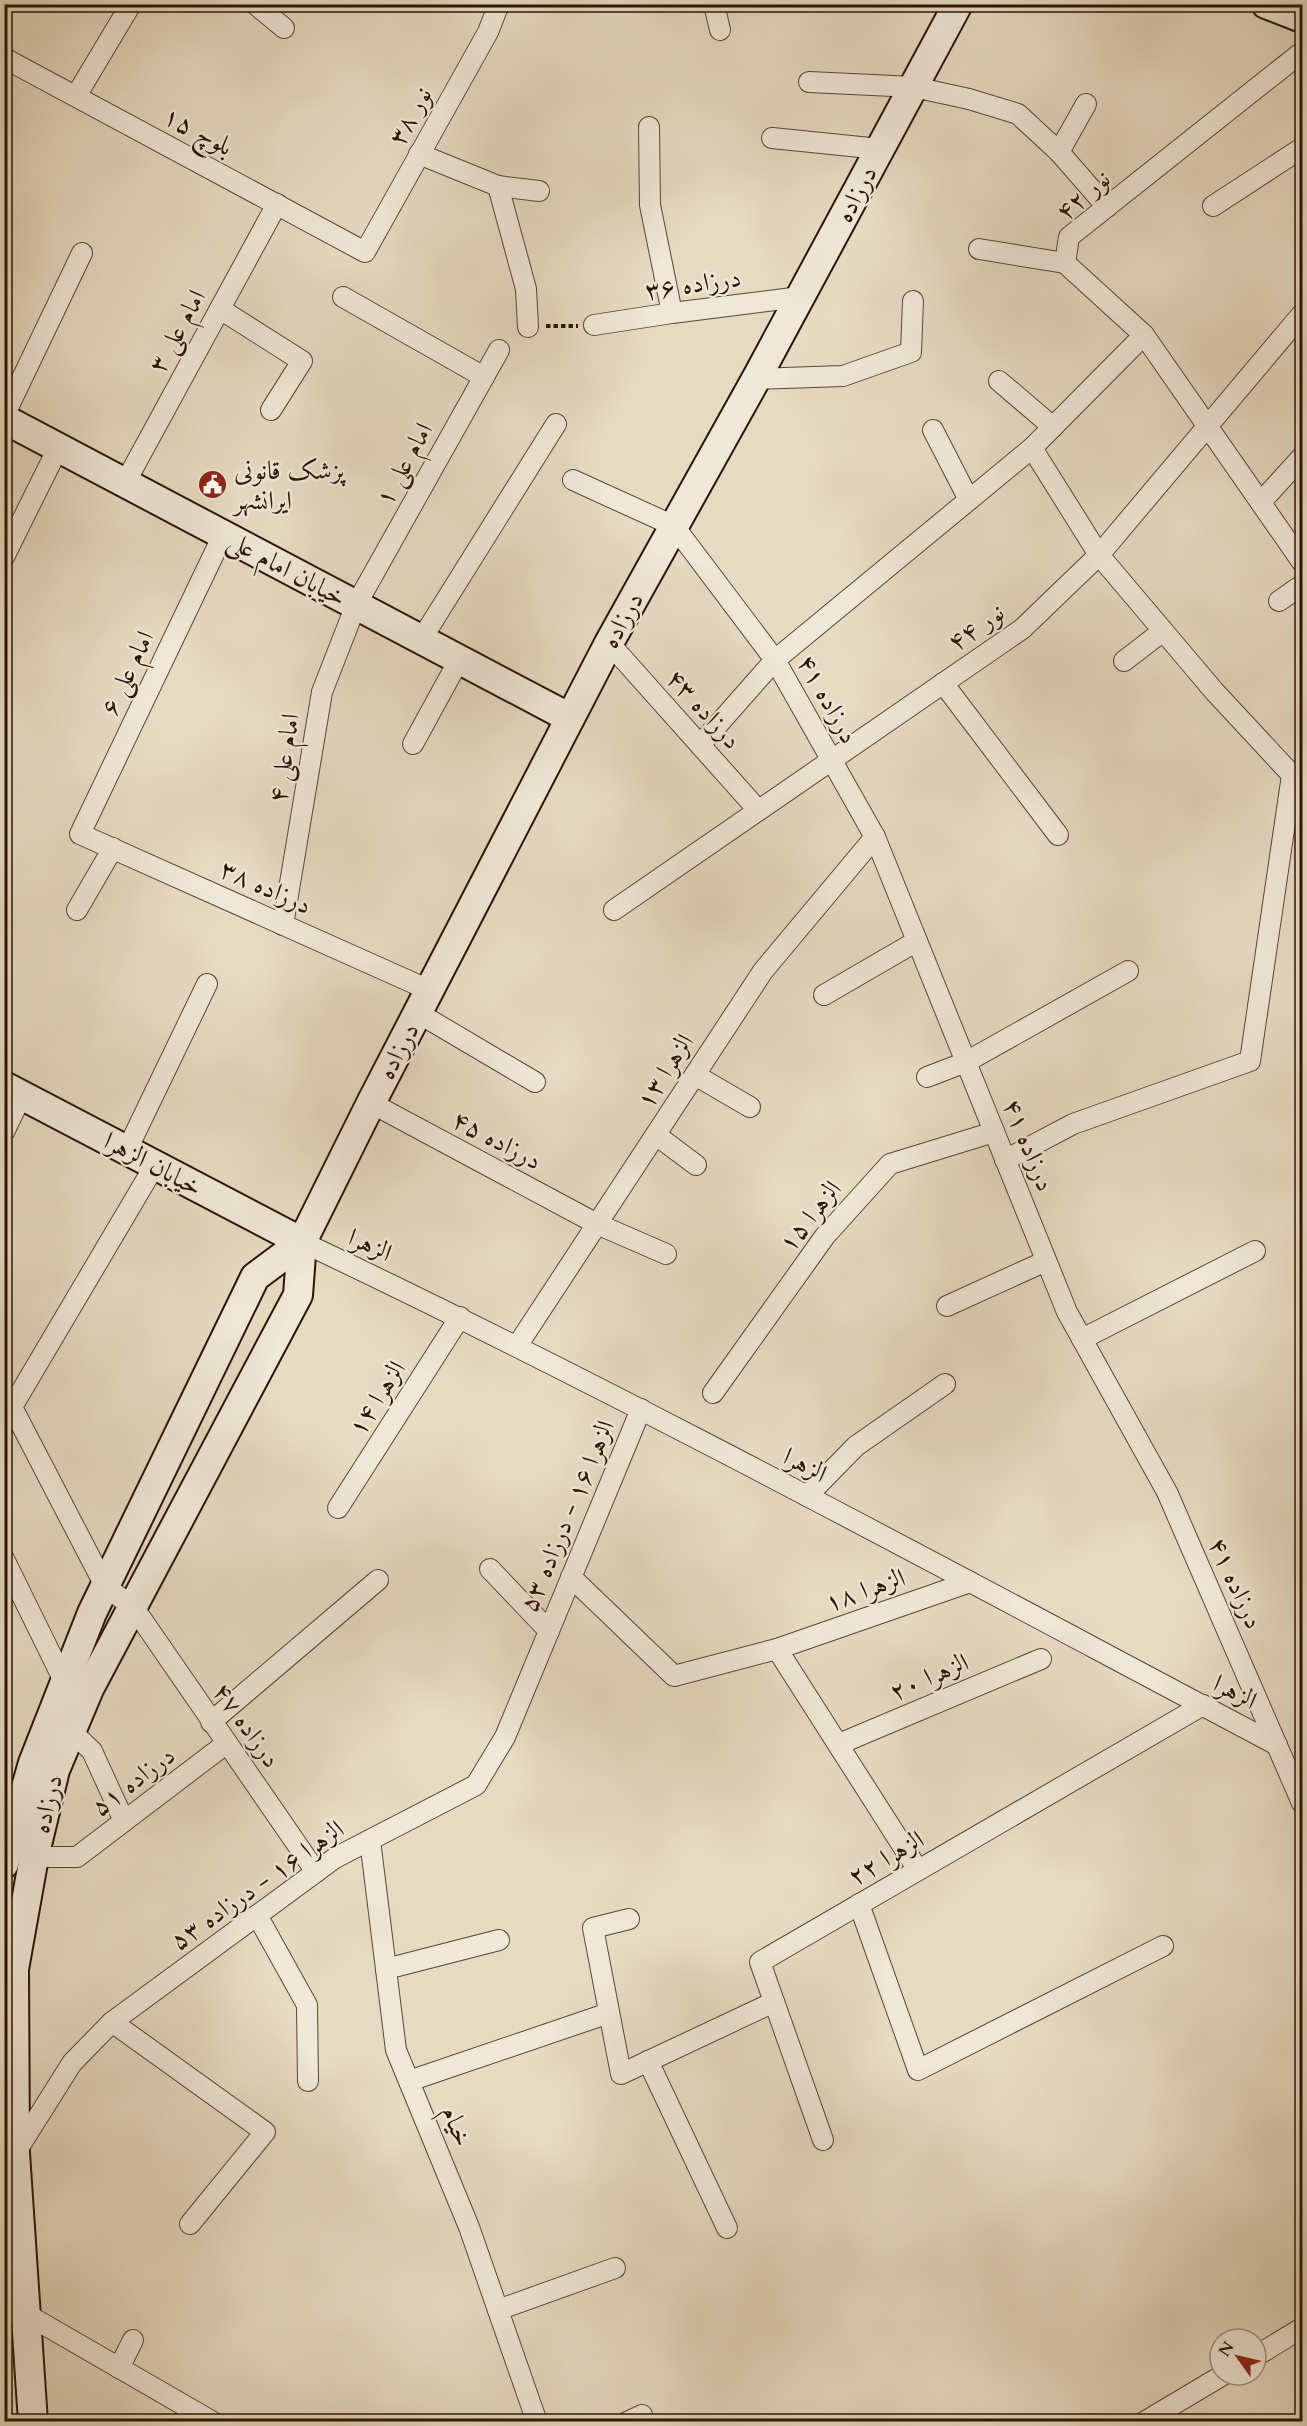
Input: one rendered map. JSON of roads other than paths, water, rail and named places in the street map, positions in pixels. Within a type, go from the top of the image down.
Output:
[{"type":"main road","name":"درزاده","points":[[33,2421],[15,2310],[14,1969],[34,1857],[55,1770],[89,1689],[298,1295],[302,1242],[371,1103],[609,643],[756,379],[958,4]]},
{"type":"main road","points":[[1266,4],[1302,18]]},
{"type":"main road","name":"خیابان امام علی","points":[[4,418],[570,718]]},
{"type":"main road","name":"خیابان الزهرا","points":[[13,1091],[302,1242]]},
{"type":"main road","name":"درزاده","points":[[4,1864],[33,1763],[92,1613],[255,1277],[302,1242]]},
{"type":"street","points":[[76,96],[131,4]]},
{"type":"street","points":[[255,4],[284,28]]},
{"type":"street","name":"نور ۳۸","points":[[365,252],[488,32],[499,4]]},
{"type":"street","points":[[714,4],[720,30]]},
{"type":"street","name":"بلوچ ۱۵","points":[[4,58],[365,252]]},
{"type":"street","name":"نور ۴۲","points":[[1299,62],[1069,237],[1065,263],[1144,335],[1302,562]]},
{"type":"street","points":[[809,82],[914,87],[969,99],[1018,114],[1059,152],[1107,207]]},
{"type":"street","points":[[1059,152],[1086,104]]},
{"type":"street","points":[[650,127],[650,206],[672,313]]},
{"type":"street","points":[[772,138],[880,149]]},
{"type":"street","points":[[1213,206],[1302,148]]},
{"type":"street","points":[[419,154],[498,186],[539,191]]},
{"type":"street","points":[[498,186],[526,289],[528,327]]},
{"type":"street","name":"امام علی ۳","points":[[125,483],[277,204]]},
{"type":"street","points":[[979,249],[1065,263]]},
{"type":"street","points":[[4,418],[82,253]]},
{"type":"street","points":[[343,297],[484,377]]},
{"type":"street","name":"درزاده ۳۶","points":[[594,325],[800,297]]},
{"type":"street","points":[[756,379],[843,376],[911,352],[913,301]]},
{"type":"street","points":[[220,309],[302,361],[271,410]]},
{"type":"street","name":"نور ۴۴","points":[[614,910],[1022,629],[1100,555],[1302,314]]},
{"type":"street","points":[[700,745],[775,660],[1032,448],[1144,335]]},
{"type":"street","name":"امام علی ۱","points":[[356,605],[499,350]]},
{"type":"street","points":[[999,381],[1053,427]]},
{"type":"street","points":[[421,640],[556,424]]},
{"type":"street","points":[[933,430],[969,500]]},
{"type":"street","points":[[4,557],[58,448]]},
{"type":"street","points":[[1005,1160],[1073,1124],[1250,1061],[1297,779],[1214,691],[1100,555],[1032,448]]},
{"type":"street","points":[[1261,502],[1302,457]]},
{"type":"street","points":[[573,480],[674,526]]},
{"type":"street","name":"درزاده ۴۱","points":[[674,526],[775,660],[875,837],[1067,1312],[1167,1492],[1302,1803]]},
{"type":"street","name":"امام علی ۶","points":[[80,834],[223,535]]},
{"type":"street","points":[[1279,601],[1302,585]]},
{"type":"street","name":"امام علی ۴","points":[[283,925],[322,692],[356,605]]},
{"type":"street","points":[[1124,661],[1163,631]]},
{"type":"street","name":"درزاده ۴۳","points":[[609,643],[758,810]]},
{"type":"street","points":[[413,744],[459,660]]},
{"type":"street","points":[[944,682],[1058,835]]},
{"type":"street","name":"درزاده ۳۸","points":[[80,834],[283,925],[423,1002],[535,1082]]},
{"type":"street","name":"الزهرا ۱۳","points":[[518,1347],[763,971],[875,837]]},
{"type":"street","points":[[76,910],[113,848]]},
{"type":"street","points":[[824,995],[917,941]]},
{"type":"street","points":[[927,1077],[966,1062],[1128,971]]},
{"type":"street","points":[[127,1150],[207,984]]},
{"type":"street","points":[[695,1075],[750,1107]]},
{"type":"street","points":[[4,1132],[13,1091]]},
{"type":"street","name":"درزاده ۴۵","points":[[371,1103],[597,1224],[666,1254]]},
{"type":"street","name":"الزهرا ۱۵","points":[[713,1393],[825,1236],[890,1164],[994,1132]]},
{"type":"street","points":[[656,1135],[696,1166]]},
{"type":"street","points":[[105,1586],[12,1407],[155,1165]]},
{"type":"street","name":"الزهرا","points":[[302,1242],[460,1317],[641,1409],[1277,1745]]},
{"type":"street","points":[[1082,1339],[1256,1251]]},
{"type":"street","points":[[947,1306],[1046,1261]]},
{"type":"street","name":"الزهرا ۱۴","points":[[338,1508],[460,1317]]},
{"type":"street","points":[[807,1496],[856,1446],[945,1384]]},
{"type":"street","name":"الزهرا ۱۶ - درزاده ۵۳","points":[[15,2153],[72,2063],[112,2022],[335,1858],[476,1785],[505,1737],[641,1409]]},
{"type":"street","points":[[4,1559],[65,1683]]},
{"type":"street","points":[[490,1569],[549,1631]]},
{"type":"street","name":"الزهرا ۱۸","points":[[571,1577],[674,1676],[777,1649],[970,1582]]},
{"type":"street","points":[[211,1722],[378,1580]]},
{"type":"street","name":"درزاده ۴۷","points":[[105,1586],[134,1608],[316,1872]]},
{"type":"street","points":[[777,1649],[918,1870]]},
{"type":"street","name":"الزهرا ۲۰","points":[[839,1744],[1041,1659]]},
{"type":"street","name":"الزهرا ۲۲","points":[[823,2140],[760,1962],[1203,1706]]},
{"type":"street","points":[[71,1731],[92,1751],[124,1821]]},
{"type":"street","name":"درزاده ۵۱","points":[[34,1857],[77,1857],[227,1743]]},
{"type":"street","name":"خیام","points":[[370,1840],[396,2050],[469,2227],[537,2421]]},
{"type":"street","points":[[859,1904],[918,2070],[1163,1946]]},
{"type":"street","points":[[257,1915],[307,2005],[308,2081]]},
{"type":"street","points":[[629,1919],[592,1928],[621,2074],[774,2002]]},
{"type":"street","points":[[386,1969],[499,1940]]},
{"type":"street","points":[[409,2081],[609,2013]]},
{"type":"street","points":[[112,2022],[265,2132],[190,2224]]},
{"type":"street","points":[[648,2061],[727,2228]]},
{"type":"street","points":[[498,2310],[615,2268]]},
{"type":"street","points":[[15,2310],[213,2421]]},
{"type":"street","points":[[1268,2349],[1302,2328]]},
{"type":"street","points":[[119,2368],[133,2340]]},
{"type":"street","points":[[1144,2421],[1208,2384]]},
{"type":"place","name":"پزشک قانونی ایرانشهر","points":[[213,485]]}]
